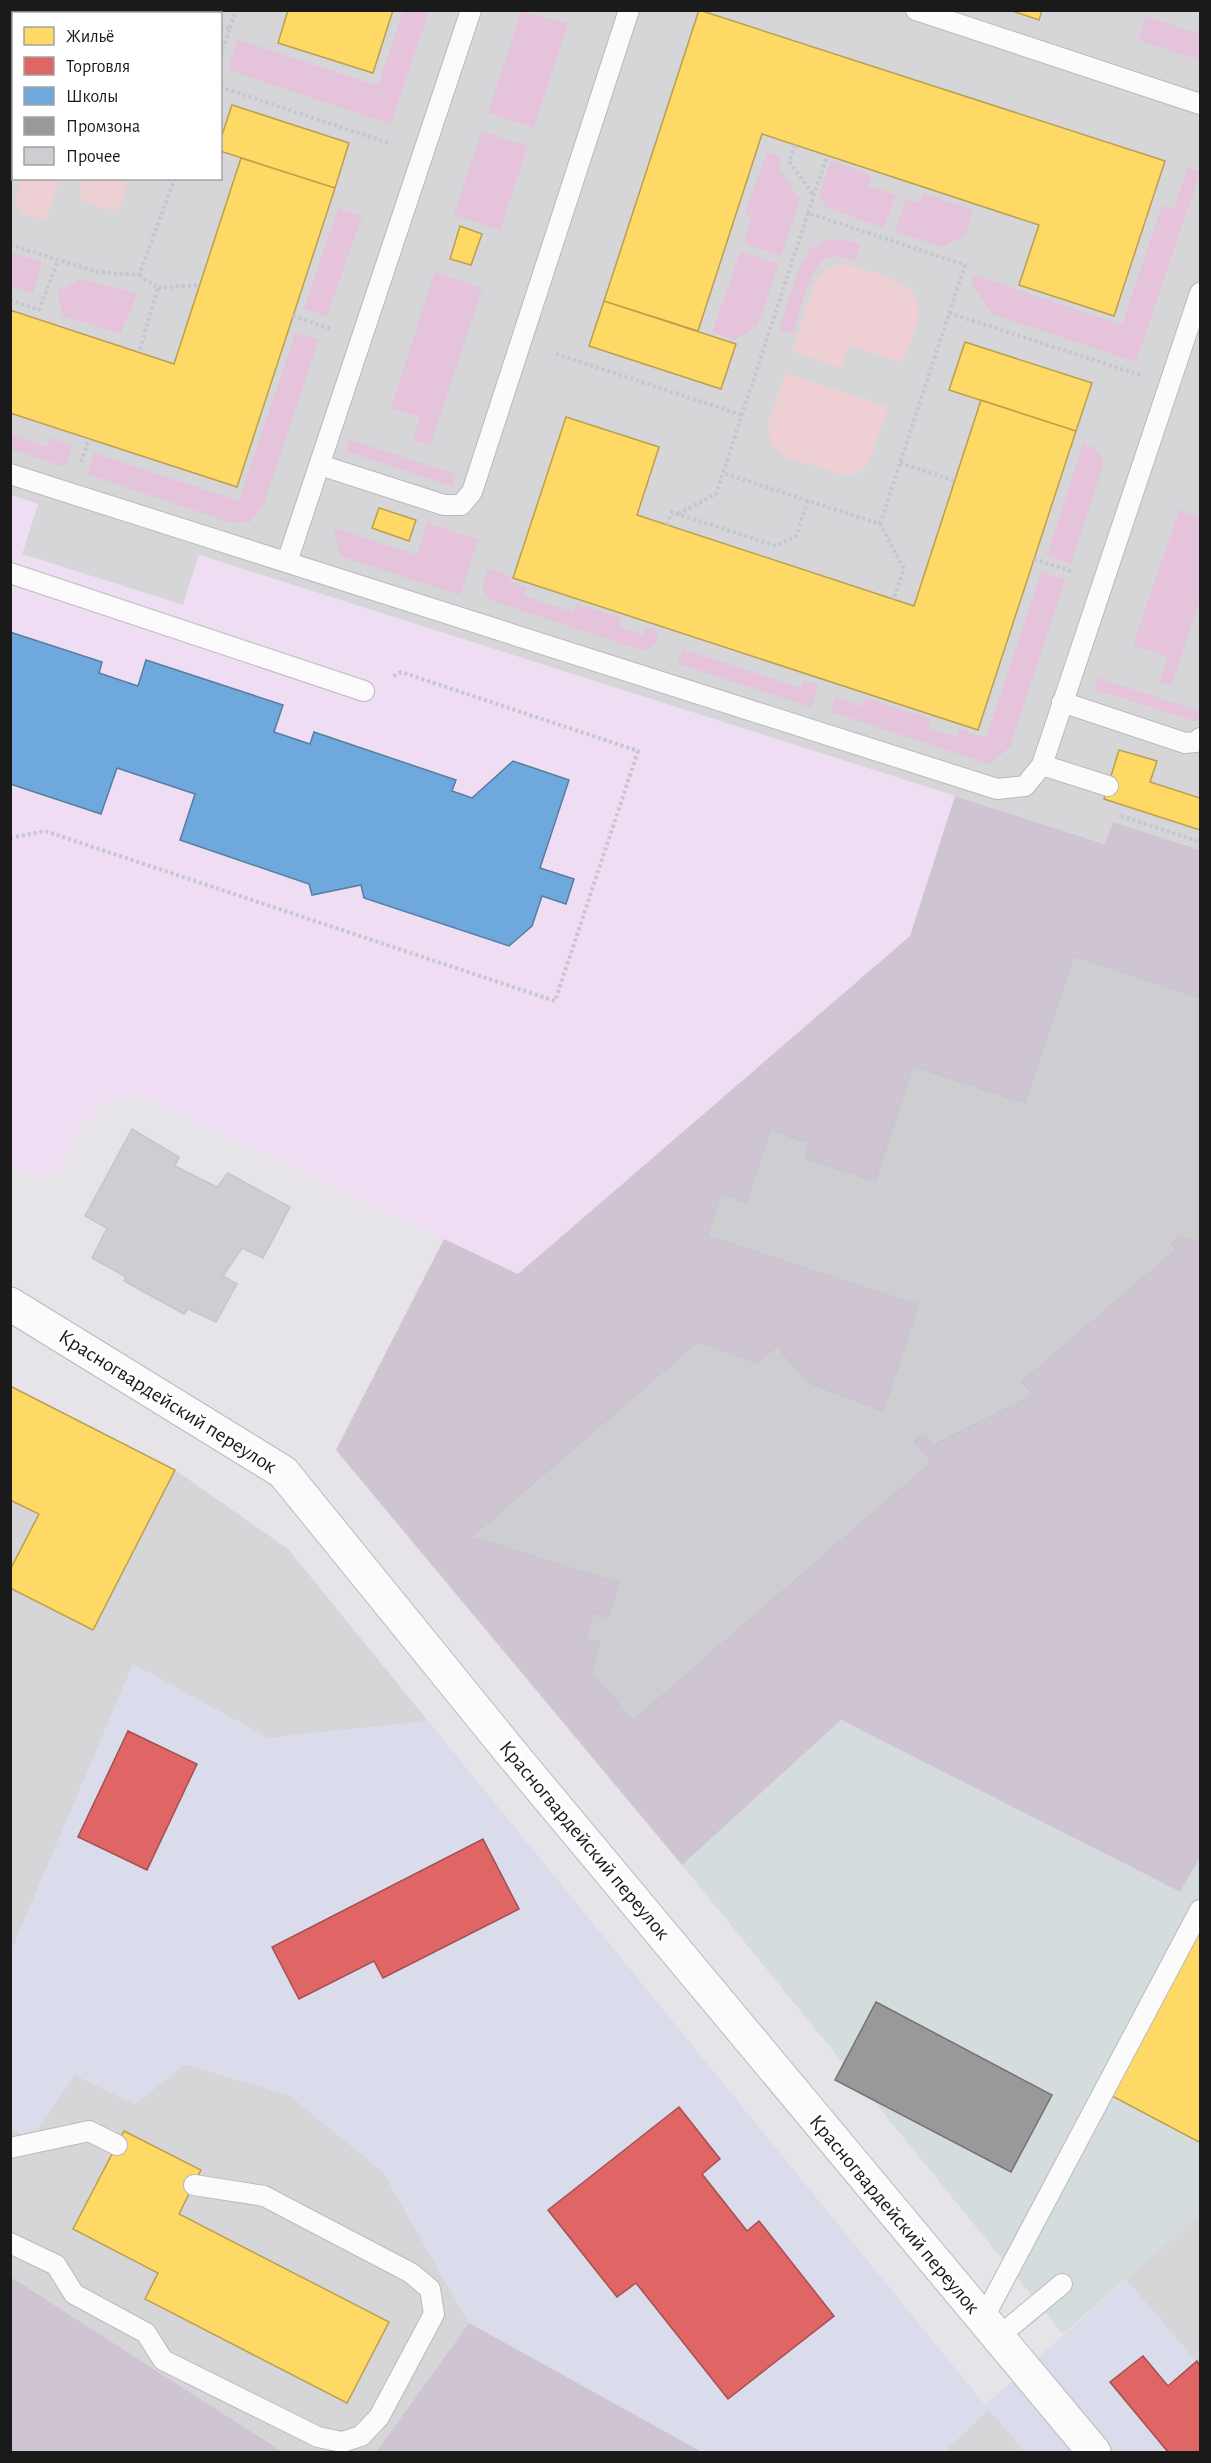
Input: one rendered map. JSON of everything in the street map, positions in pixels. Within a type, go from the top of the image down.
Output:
[{"type":"street","name":"Красногвардейский переулок","points":[[10,1304],[283,1472],[520,1763],[1094,2452]]},
{"type":"lane","points":[[287,562],[471,10]]},
{"type":"lane","points":[[320,465],[444,505],[461,505],[472,492],[629,10]]},
{"type":"lane","points":[[925,12],[1200,104]]},
{"type":"lane","points":[[10,474],[998,789],[1024,786],[1041,765],[1200,293]]},
{"type":"lane","points":[[10,573],[364,690]]},
{"type":"lane","points":[[1062,702],[1185,743],[1196,742],[1200,738]]},
{"type":"lane","points":[[1041,765],[1108,786]]},
{"type":"lane","points":[[991,2328],[1200,1910]]},
{"type":"lane","points":[[10,2148],[89,2131],[117,2145]]},
{"type":"lane","points":[[10,2243],[56,2265],[74,2294],[146,2333],[163,2360],[318,2437],[342,2442],[361,2436],[379,2417],[434,2314],[430,2289],[411,2273],[264,2196],[194,2185]]},
{"type":"lane","points":[[991,2328],[1062,2284]]},
{"type":"path","points":[[222,51],[236,10]]},
{"type":"path","points":[[222,26],[230,28]]},
{"type":"path","points":[[222,88],[398,146]]},
{"type":"path","points":[[795,145],[789,161],[814,196]]},
{"type":"path","points":[[677,514],[716,494],[827,156]]},
{"type":"path","points":[[139,275],[174,180]]},
{"type":"path","points":[[808,213],[965,265],[880,524]]},
{"type":"path","points":[[10,244],[98,273],[139,275],[158,288],[199,285]]},
{"type":"path","points":[[10,300],[39,310],[58,260]]},
{"type":"path","points":[[139,352],[158,288]]},
{"type":"path","points":[[949,313],[1140,376]]},
{"type":"path","points":[[293,316],[337,331]]},
{"type":"path","points":[[556,354],[742,415]]},
{"type":"path","points":[[79,468],[89,439]]},
{"type":"path","points":[[900,463],[955,481]]},
{"type":"path","points":[[723,473],[880,524],[904,569],[893,600]]},
{"type":"path","points":[[667,525],[672,512],[776,546],[796,536],[808,500]]},
{"type":"path","points":[[1034,559],[1074,572]]},
{"type":"path","points":[[10,838],[45,831],[555,1001],[638,751],[402,672],[364,690]]},
{"type":"shaded area","points":[[11,11],[1200,11],[1200,850],[1113,822],[1106,844],[199,555],[183,605],[22,554],[38,504],[11,495]]},
{"type":"shaded area","points":[[403,11],[429,11],[391,124],[228,70],[238,40],[378,86]]},
{"type":"shaded area","points":[[521,11],[568,24],[534,128],[488,113]]},
{"type":"shaded area","points":[[1146,16],[1200,34],[1200,60],[1138,40]]},
{"type":"shaded area","points":[[482,131],[528,146],[500,230],[454,215]]},
{"type":"shaded area","points":[[767,152],[782,158],[779,168],[800,200],[781,256],[744,243],[752,217],[745,213]]},
{"type":"shaded area","points":[[831,161],[871,175],[868,186],[896,195],[884,228],[826,207],[819,195]]},
{"type":"shaded area","points":[[1188,167],[1200,172],[1136,362],[992,314],[971,283],[974,275],[1122,325],[1162,206],[1174,209]]},
{"type":"shaded area","points":[[22,180],[60,180],[46,221],[22,213],[15,200]]},
{"type":"shaded area","points":[[83,180],[128,180],[122,204],[114,212],[81,200],[80,190]]},
{"type":"shaded area","points":[[923,193],[973,210],[965,236],[941,247],[895,231],[906,199],[920,203]]},
{"type":"shaded area","points":[[338,208],[362,216],[327,316],[304,309]]},
{"type":"shaded area","points":[[828,239],[861,244],[855,261],[835,256],[823,260],[808,284],[793,334],[779,330],[799,267],[810,249]]},
{"type":"shaded area","points":[[741,251],[779,264],[757,326],[734,340],[712,332]]},
{"type":"shaded area","points":[[11,252],[42,262],[33,293],[11,286]]},
{"type":"shaded area","points":[[842,263],[878,273],[910,291],[919,313],[903,363],[849,345],[841,368],[792,351],[816,279],[828,268]]},
{"type":"shaded area","points":[[435,272],[482,288],[430,445],[413,440],[420,417],[391,408]]},
{"type":"shaded area","points":[[81,279],[138,293],[120,334],[63,316],[57,291]]},
{"type":"shaded area","points":[[296,332],[319,340],[262,508],[250,522],[231,523],[87,474],[94,453],[239,501]]},
{"type":"shaded area","points":[[785,373],[888,407],[871,458],[857,474],[840,474],[785,457],[771,444],[768,424]]},
{"type":"shaded area","points":[[11,434],[47,447],[50,438],[72,445],[65,467],[11,449]]},
{"type":"shaded area","points":[[350,440],[456,474],[452,486],[346,451]]},
{"type":"shaded area","points":[[1083,444],[1094,448],[1104,461],[1071,564],[1047,555]]},
{"type":"shaded area","points":[[10,495],[38,504],[22,554],[183,605],[199,555],[955,796],[910,936],[518,1274],[141,1096],[108,1102],[83,1124],[59,1171],[37,1178],[10,1164]]},
{"type":"shaded area","points":[[1179,510],[1200,517],[1200,599],[1171,686],[1160,683],[1168,657],[1133,645]]},
{"type":"shaded area","points":[[427,523],[478,539],[460,595],[340,556],[334,528],[417,555]]},
{"type":"shaded area","points":[[488,569],[512,577],[510,582],[526,587],[524,596],[573,612],[576,604],[621,618],[618,626],[643,635],[646,627],[659,631],[654,646],[645,651],[490,600],[482,587]]},
{"type":"shaded area","points":[[1041,572],[1065,580],[1010,747],[989,764],[831,712],[835,698],[862,706],[865,698],[930,719],[928,728],[957,737],[960,729],[986,738]]},
{"type":"shaded area","points":[[682,649],[801,688],[805,680],[819,685],[811,707],[678,664]]},
{"type":"shaded area","points":[[1098,678],[1200,711],[1197,722],[1094,689]]},
{"type":"shaded area","points":[[955,796],[1105,844],[1113,822],[1200,850],[1200,1857],[1180,1892],[841,1720],[682,1865],[336,1450],[444,1239],[518,1274],[910,936]]},
{"type":"shaded area","points":[[11,1386],[175,1470],[288,1549],[428,1721],[268,1738],[133,1664],[11,1953]]},
{"type":"shaded area","points":[[133,1664],[268,1738],[428,1721],[985,2405],[1200,2214],[1200,2452],[702,2452],[469,2323],[383,2172],[289,2095],[186,2064],[135,2104],[75,2075],[31,2139],[11,2128],[10,1953]]},
{"type":"shaded area","points":[[841,1720],[1179,1892],[1200,1857],[1200,2214],[1063,2334],[682,1865]]},
{"type":"shaded area","points":[[185,2064],[289,2095],[383,2172],[469,2323],[376,2452],[283,2452],[11,2277],[10,2128],[31,2138],[75,2075],[135,2104]]},
{"type":"shaded area","points":[[1200,2214],[1200,2366],[1126,2279]]},
{"type":"shaded area","points":[[11,2277],[283,2452],[11,2452]]},
{"type":"shaded area","points":[[469,2323],[702,2452],[376,2452]]},
{"type":"shaded area","points":[[989,2410],[1025,2452],[944,2452]]},
{"type":"building: Жильё","points":[[288,10],[393,10],[373,73],[278,43]]},
{"type":"building: Жильё","points":[[699,10],[1165,161],[1114,316],[1019,285],[1039,225],[762,134],[698,331],[604,301]]},
{"type":"building: Жильё","points":[[1009,10],[1042,10],[1039,20]]},
{"type":"building: Жильё","points":[[232,105],[349,143],[335,188],[222,152],[222,135]]},
{"type":"building: Жильё","points":[[241,158],[335,188],[237,487],[10,413],[10,310],[174,364]]},
{"type":"building: Жильё","points":[[460,226],[482,234],[471,265],[450,259]]},
{"type":"building: Жильё","points":[[604,301],[736,344],[721,389],[589,346]]},
{"type":"building: Жильё","points":[[965,342],[1092,383],[1076,431],[949,390]]},
{"type":"building: Жильё","points":[[981,400],[1076,431],[978,730],[513,578],[566,417],[659,447],[637,515],[914,606]]},
{"type":"building: Жильё","points":[[379,508],[416,520],[409,541],[372,528]]},
{"type":"building: Жильё","points":[[1119,750],[1157,761],[1150,782],[1200,798],[1200,830],[1104,799]]},
{"type":"building: Жильё","points":[[10,1386],[175,1470],[93,1630],[10,1588],[10,1570],[39,1514],[10,1500]]},
{"type":"building: Жильё","points":[[1200,1929],[1200,2140],[1199,2142],[1112,2096]]},
{"type":"building: Жильё","points":[[124,2131],[201,2170],[179,2214],[389,2322],[347,2403],[145,2299],[158,2273],[73,2229]]},
{"type":"building: Торговля","points":[[128,1731],[197,1764],[147,1870],[78,1837]]},
{"type":"building: Торговля","points":[[483,1839],[519,1909],[383,1978],[374,1961],[299,1999],[272,1947]]},
{"type":"building: Торговля","points":[[679,2107],[720,2159],[702,2174],[747,2231],[759,2221],[834,2316],[728,2399],[636,2283],[617,2297],[548,2210]]},
{"type":"building: Торговля","points":[[1143,2356],[1168,2386],[1197,2361],[1200,2366],[1200,2452],[1168,2452],[1110,2382]]},
{"type":"building: Школы","points":[[10,632],[102,662],[99,673],[138,686],[146,660],[283,705],[274,732],[310,744],[314,732],[456,780],[452,791],[472,798],[513,761],[569,780],[540,868],[574,879],[566,904],[542,896],[532,926],[509,946],[364,898],[361,885],[312,895],[309,884],[180,840],[195,794],[117,768],[101,814],[10,784]]},
{"type":"building: Промзона","points":[[876,2002],[1052,2095],[1011,2172],[835,2080]]},
{"type":"building: Прочее","points":[[1074,956],[1200,998],[1200,1243],[1180,1236],[1171,1244],[1176,1250],[1022,1382],[1034,1395],[934,1445],[923,1433],[914,1442],[932,1462],[633,1721],[591,1673],[600,1643],[586,1639],[594,1612],[608,1617],[619,1583],[471,1537],[698,1341],[757,1363],[777,1346],[808,1382],[883,1411],[918,1305],[707,1236],[721,1194],[746,1202],[770,1130],[810,1143],[805,1158],[875,1181],[913,1066],[1025,1103]]},
{"type":"building: Прочее","points":[[132,1129],[179,1157],[175,1166],[217,1187],[228,1173],[290,1207],[263,1258],[242,1248],[223,1276],[237,1284],[216,1322],[188,1309],[184,1314],[124,1281],[126,1277],[92,1258],[107,1228],[85,1216]]}]
